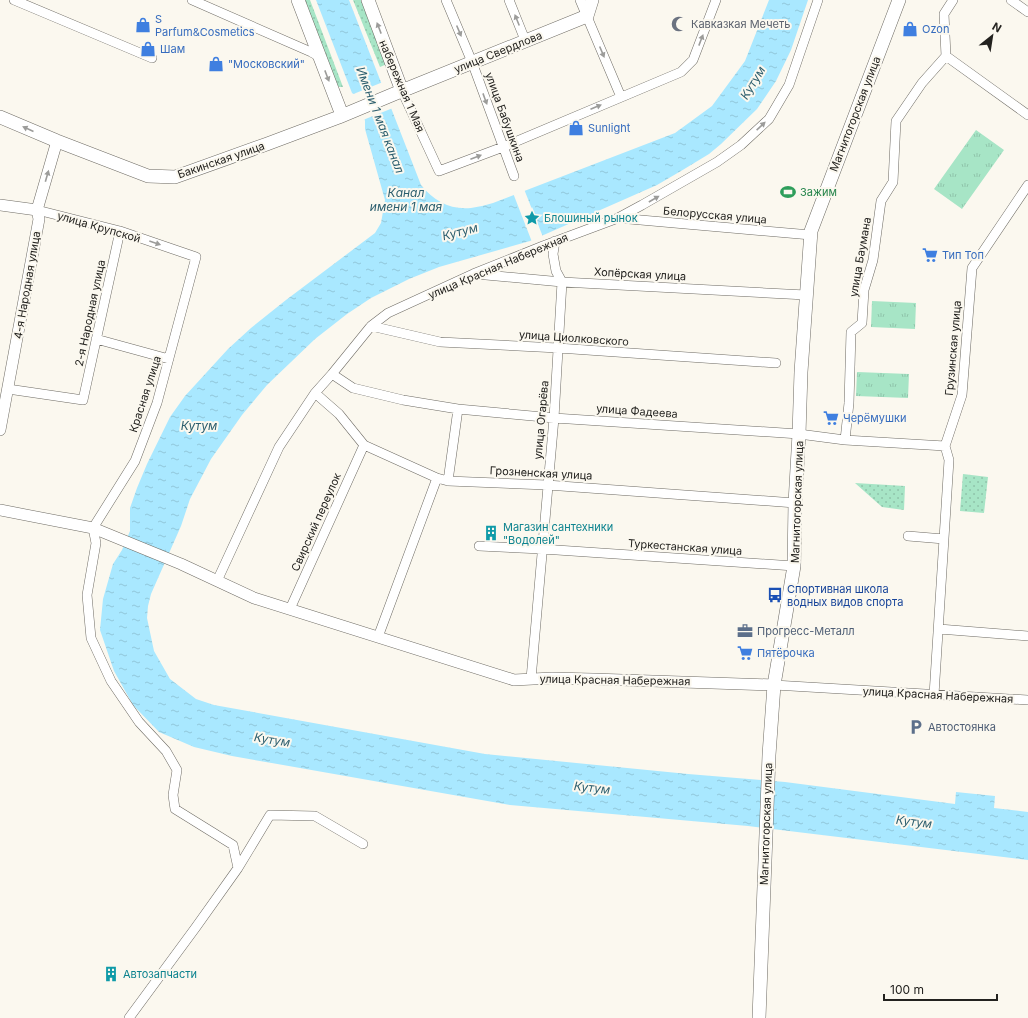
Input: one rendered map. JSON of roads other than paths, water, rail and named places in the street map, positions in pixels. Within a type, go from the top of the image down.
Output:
[{"type":"main road","points":[[298,0],[320,57],[346,113]]},
{"type":"main road","name":"набережная 1 Мая","points":[[368,0],[398,92]]},
{"type":"main road","points":[[587,16],[592,0]]},
{"type":"main road","name":"Магнитогорская улица","points":[[759,1018],[769,755],[774,685],[794,566],[795,503],[801,372],[811,231],[899,0]]},
{"type":"main road","name":"улица Свердлова","points":[[346,113],[587,16]]},
{"type":"main road","name":"Бакинская улица","points":[[0,117],[57,142],[148,176],[175,177],[267,144],[346,113]]},
{"type":"street","points":[[14,0],[152,58]]},
{"type":"street","points":[[192,0],[320,57]]},
{"type":"street","name":"улица Бабушкина","points":[[446,0],[472,62],[514,176]]},
{"type":"street","points":[[509,0],[525,40]]},
{"type":"street","points":[[580,0],[621,97]]},
{"type":"street","points":[[503,146],[681,72],[693,60],[716,0]]},
{"type":"street","name":"улица Красная Набережная","points":[[217,581],[279,447],[314,393],[372,326],[388,313],[473,274],[618,218],[717,162],[741,145],[769,119],[789,85],[818,0]]},
{"type":"street","points":[[953,0],[944,14],[946,56],[1028,115]]},
{"type":"street","points":[[1011,0],[1028,12]]},
{"type":"street","name":"улица Баумана","points":[[845,440],[849,403],[851,332],[862,323],[864,290],[874,260],[881,201],[893,182],[896,121],[922,83],[946,56]]},
{"type":"street","name":"набережная 1 Мая","points":[[398,92],[439,171],[503,146]]},
{"type":"street","name":"4-я Народная улица","points":[[0,430],[39,219],[37,210],[57,142]]},
{"type":"street","name":"Грузинская улица","points":[[934,694],[949,460],[945,446],[962,395],[972,268],[1028,185]]},
{"type":"street","name":"улица Крупской","points":[[0,205],[37,210],[120,231],[196,257]]},
{"type":"street","name":"Белорусская улица","points":[[618,218],[811,235]]},
{"type":"street","name":"2-я Народная улица","points":[[8,389],[83,400],[120,231]]},
{"type":"street","points":[[554,242],[553,254],[556,271],[562,282]]},
{"type":"street","name":"Красная улица","points":[[93,528],[135,461],[157,403],[196,257]]},
{"type":"street","name":"Хопёрская улица","points":[[473,274],[562,282],[806,295]]},
{"type":"street","name":"улица Огарёва","points":[[531,679],[554,418],[562,282]]},
{"type":"street","name":"улица Циолковского","points":[[372,326],[440,342],[558,348],[776,364]]},
{"type":"street","points":[[96,339],[169,359]]},
{"type":"street","name":"улица Фадеева","points":[[332,374],[353,388],[403,400],[458,409],[554,418],[799,434],[845,440],[945,446]]},
{"type":"street","name":"Грозненская улица","points":[[314,393],[339,414],[364,445],[437,478],[448,481],[547,485],[795,503]]},
{"type":"street","points":[[448,481],[458,409]]},
{"type":"street","name":"Свирский переулок","points":[[290,609],[364,445]]},
{"type":"street","points":[[378,637],[437,478]]},
{"type":"street","name":"улица Красная Набережная","points":[[0,510],[93,528],[181,564],[254,598],[514,680],[552,678],[774,685],[1028,700]]},
{"type":"street","points":[[93,528],[96,542],[87,595],[91,638],[111,680],[139,722],[166,751],[177,770],[173,795],[175,809],[232,845],[238,868]]},
{"type":"street","points":[[908,536],[944,539]]},
{"type":"street","name":"Туркестанская улица","points":[[479,546],[794,566]]},
{"type":"street","points":[[939,629],[1028,636]]},
{"type":"street","points":[[129,1018],[196,928],[238,868],[270,815],[314,816],[363,844]]},
{"type":"water","name":"Кутум","points":[[316,0],[349,0],[421,185],[431,196],[449,206],[456,208],[474,208],[493,203],[675,133],[712,106],[745,61],[769,0],[808,0],[791,50],[776,81],[757,109],[709,154],[657,185],[530,241],[439,267],[409,279],[371,298],[347,314],[315,339],[267,385],[242,415],[211,459],[190,499],[181,526],[151,594],[147,618],[154,651],[170,679],[196,699],[214,705],[485,754],[785,782],[955,804],[956,792],[995,796],[994,808],[1028,812],[1028,860],[748,826],[510,805],[232,756],[194,747],[159,732],[133,705],[114,671],[100,630],[103,599],[113,564],[122,550],[130,531],[130,508],[137,488],[170,417],[185,396],[228,349],[286,300],[375,233],[381,223],[385,200],[365,129],[365,121],[359,98],[352,93]]},
{"type":"place","name":"Кавказкая Мечеть","points":[[679,24]]},
{"type":"place","name":"S Parfum&Cosmetics","points":[[143,25]]},
{"type":"place","name":"Ozon","points":[[910,29]]},
{"type":"place","name":"Шам","points":[[148,49]]},
{"type":"place","name":"\"Московский\"","points":[[216,64]]},
{"type":"place","name":"Sunlight","points":[[576,128]]},
{"type":"place","name":"Зажим","points":[[788,192]]},
{"type":"place","name":"Блошиный рынок","points":[[532,218]]},
{"type":"place","name":"Тип Топ","points":[[930,255]]},
{"type":"place","name":"Черёмушки","points":[[831,418]]},
{"type":"place","name":"Магазин сантехники \"Водолей\"","points":[[491,533]]},
{"type":"place","name":"Спортивная школа водных видов спорта","points":[[775,595]]},
{"type":"place","name":"Прогресс-Металл","points":[[745,631]]},
{"type":"place","name":"Пятёрочка","points":[[745,653]]},
{"type":"place","name":"Автостоянка","points":[[916,727]]},
{"type":"place","name":"Автозапчасти","points":[[111,974]]},
{"type":"water label","name":"Имени 1 мая канал","points":[[380,120]]},
{"type":"water label","name":"Канал имени 1 мая","points":[[406,200]]}]
